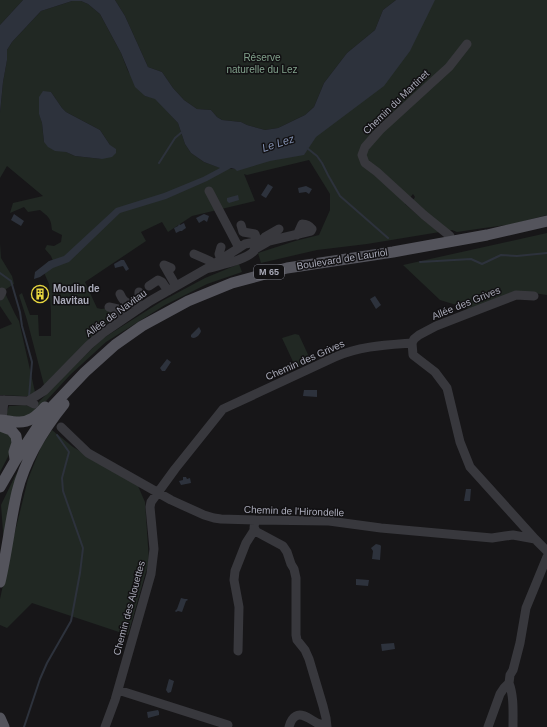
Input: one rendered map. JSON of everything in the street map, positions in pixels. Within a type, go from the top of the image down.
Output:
[{"type":"main road","name":"Boulevard de Lauriol","points":[[15,461],[48,411],[85,372],[116,345],[142,326],[201,295],[251,277],[287,268],[487,236],[547,221]]},
{"type":"main road","name":"M 65","points":[[0,582],[17,491],[24,469],[38,441],[68,397],[142,326]]},
{"type":"main road","name":"M 65","points":[[1,423],[23,422],[34,418],[74,374],[85,372]]},
{"type":"main road","name":"M 65","points":[[0,487],[15,461],[14,452],[17,443],[16,436],[11,430],[1,423]]},
{"type":"main road","points":[[0,718],[4,727]]},
{"type":"street","name":"Chemin du Martinet","points":[[451,241],[450,236],[365,163],[362,155],[366,147],[380,130],[449,67],[467,44]]},
{"type":"street","points":[[209,191],[239,248]]},
{"type":"street","points":[[241,225],[243,232],[254,234],[256,237],[254,246]]},
{"type":"street","points":[[254,246],[265,237],[279,229]]},
{"type":"street","points":[[254,246],[297,235]]},
{"type":"street","name":"Allée de Navitau","points":[[2,400],[31,403],[89,345],[103,333],[125,318],[136,307],[209,267],[245,244],[250,243],[254,246],[254,251],[243,258],[209,267]]},
{"type":"street","points":[[221,247],[218,254],[221,259]]},
{"type":"street","points":[[194,254],[210,261],[209,267]]},
{"type":"street","points":[[171,268],[164,265],[172,288]]},
{"type":"street","points":[[149,286],[158,280],[172,288]]},
{"type":"street","points":[[120,294],[123,300],[136,307],[139,292]]},
{"type":"street","name":"Allée des Grives","points":[[412,343],[419,335],[436,326],[516,295],[534,296]]},
{"type":"street","points":[[109,307],[118,309],[125,318]]},
{"type":"street","points":[[412,343],[413,355],[435,372],[447,388],[460,442],[470,468],[547,551]]},
{"type":"street","name":"Chemin des Grives","points":[[158,493],[222,409],[342,354],[374,346],[412,343]]},
{"type":"street","points":[[1,423],[2,400]]},
{"type":"street","name":"Chemin de l'Hirondelle","points":[[61,427],[88,453],[158,493],[204,515],[255,525],[329,521],[388,529],[492,538],[513,535],[535,539]]},
{"type":"street","name":"Chemin des Alouettes","points":[[105,727],[118,690],[151,574],[154,549],[150,507],[151,502],[158,493]]},
{"type":"street","points":[[513,535],[518,520]]},
{"type":"street","points":[[238,650],[239,607],[234,580],[235,571],[255,525]]},
{"type":"street","points":[[255,525],[258,532],[284,546],[290,564],[294,569],[296,578],[297,640],[305,650],[309,659],[323,706],[327,726],[299,715],[295,716],[289,727]]},
{"type":"street","points":[[513,727],[513,708],[509,683],[510,675],[513,670],[520,643],[526,608],[547,557]]},
{"type":"street","points":[[488,727],[500,694],[509,683]]},
{"type":"street","points":[[118,690],[228,725],[227,727]]},
{"type":"green space","points":[[0,0],[23,0],[0,25]]},
{"type":"green space","name":"Réserve naturelle du Lez","points":[[115,0],[396,0],[383,10],[375,30],[347,53],[324,83],[314,107],[305,115],[278,128],[265,130],[241,122],[222,120],[211,110],[197,109],[184,100],[173,88],[162,72],[148,67],[125,16]]},
{"type":"green space","points":[[429,0],[547,0],[547,215],[513,224],[457,232],[452,230],[367,244],[317,250],[261,263],[258,253],[319,235],[330,210],[330,194],[309,160],[247,175],[244,174],[255,201],[192,216],[168,232],[162,222],[141,232],[146,241],[85,282],[97,308],[109,308],[117,318],[102,326],[44,385],[19,295],[22,293],[30,315],[38,315],[39,336],[51,336],[49,284],[42,268],[49,261],[53,261],[45,249],[47,245],[54,246],[61,242],[62,235],[52,230],[49,218],[40,210],[28,212],[24,207],[10,213],[13,203],[43,196],[7,166],[0,178],[0,113],[7,50],[12,42],[41,11],[72,1],[81,1],[88,4],[100,14],[121,53],[128,71],[145,96],[155,98],[178,123],[185,144],[191,153],[204,162],[218,167],[234,169],[286,152]],"holes":[[[51,92],[66,112],[100,130],[110,145],[102,159],[75,156],[44,142],[42,123],[39,113]],[[413,194],[415,197],[413,200],[427,223],[405,204]]]},
{"type":"green space","points":[[547,233],[547,295],[519,291],[469,309],[440,300],[403,265]]},
{"type":"green space","points":[[0,243],[1,258],[12,276],[14,284],[0,293]]},
{"type":"green space","points":[[239,264],[242,272],[207,284],[165,305],[106,342],[70,375],[35,413],[17,417],[6,414],[9,406],[25,405],[33,408],[102,339],[162,301],[205,278]]},
{"type":"green space","points":[[5,293],[19,321],[35,392],[32,396],[0,395],[0,329],[12,324],[0,306],[0,301]]},
{"type":"green space","points":[[295,334],[299,335],[311,361],[296,368],[282,338]]},
{"type":"green space","points":[[0,430],[13,438],[11,451],[0,472]]},
{"type":"green space","points":[[52,430],[73,447],[138,486],[145,502],[149,561],[128,635],[32,603],[7,628],[0,625],[0,599],[28,479],[41,447]]},
{"type":"green space","points":[[23,463],[4,545],[1,505]]},
{"type":"water","name":"Le Lez","points":[[23,0],[115,0],[125,16],[148,67],[162,72],[173,88],[184,100],[197,109],[211,110],[222,120],[241,122],[265,130],[278,128],[305,115],[314,107],[324,83],[347,53],[375,30],[383,10],[396,0],[435,0],[410,51],[384,86],[316,137],[304,155],[270,161],[237,171],[231,168],[207,181],[166,199],[120,213],[69,262],[53,268],[40,277],[34,279],[35,272],[49,261],[64,256],[116,208],[164,193],[203,177],[220,168],[204,162],[191,153],[185,144],[178,123],[155,99],[145,96],[135,87],[121,53],[100,14],[88,4],[81,1],[72,1],[41,11],[12,42],[7,50],[0,113],[0,25]]},
{"type":"water","points":[[43,91],[51,92],[66,112],[100,130],[110,145],[116,149],[116,153],[112,157],[102,159],[75,156],[66,152],[55,151],[48,147],[44,142],[42,123],[39,114],[39,97]]},
{"type":"water","points":[[268,184],[273,187],[266,198],[261,195]]},
{"type":"water","points":[[306,186],[312,189],[309,194],[306,192],[299,193],[298,188]]},
{"type":"water","points":[[238,195],[239,200],[229,203],[227,201],[227,198]]},
{"type":"water","points":[[14,214],[24,221],[21,226],[11,220]]},
{"type":"water","points":[[204,214],[209,216],[207,222],[204,220],[199,223],[196,218]]},
{"type":"water","points":[[184,223],[186,228],[176,233],[174,228],[179,224]]},
{"type":"water","points":[[124,260],[129,269],[126,271],[123,266],[115,268],[114,264]]},
{"type":"water","points":[[375,296],[381,305],[376,309],[370,299]]},
{"type":"water","points":[[199,327],[201,331],[200,334],[197,337],[191,337],[191,335]]},
{"type":"water","points":[[167,359],[171,362],[165,371],[162,371],[160,368]]},
{"type":"water","points":[[304,390],[317,390],[317,397],[303,396]]},
{"type":"water","points":[[183,477],[186,477],[187,479],[190,478],[191,483],[181,485],[179,481],[183,480]]},
{"type":"water","points":[[466,489],[471,489],[470,501],[464,501]]},
{"type":"water","points":[[376,544],[381,546],[380,560],[372,559],[373,551],[371,548]]},
{"type":"water","points":[[356,579],[369,580],[368,586],[356,585]]},
{"type":"water","points":[[181,598],[188,600],[186,601],[182,612],[176,612],[175,611]]},
{"type":"water","points":[[394,643],[395,649],[382,651],[381,644]]},
{"type":"water","points":[[169,679],[174,681],[171,692],[168,693],[166,690]]},
{"type":"water","points":[[158,710],[159,715],[148,718],[147,712]]},
{"type":"waterway","points":[[159,163],[175,138],[182,132]]},
{"type":"waterway","points":[[307,148],[317,156],[322,163],[340,196],[388,238]]},
{"type":"waterway","points":[[420,262],[471,259],[482,264],[501,255],[517,256],[547,253]]},
{"type":"waterway","points":[[0,273],[11,281],[32,362],[29,397]]},
{"type":"waterway","points":[[24,727],[47,663],[71,621],[83,548],[63,491],[62,478],[69,452],[57,435]]},
{"type":"place","name":"Moulin de Navitau","points":[[40,294]]}]
